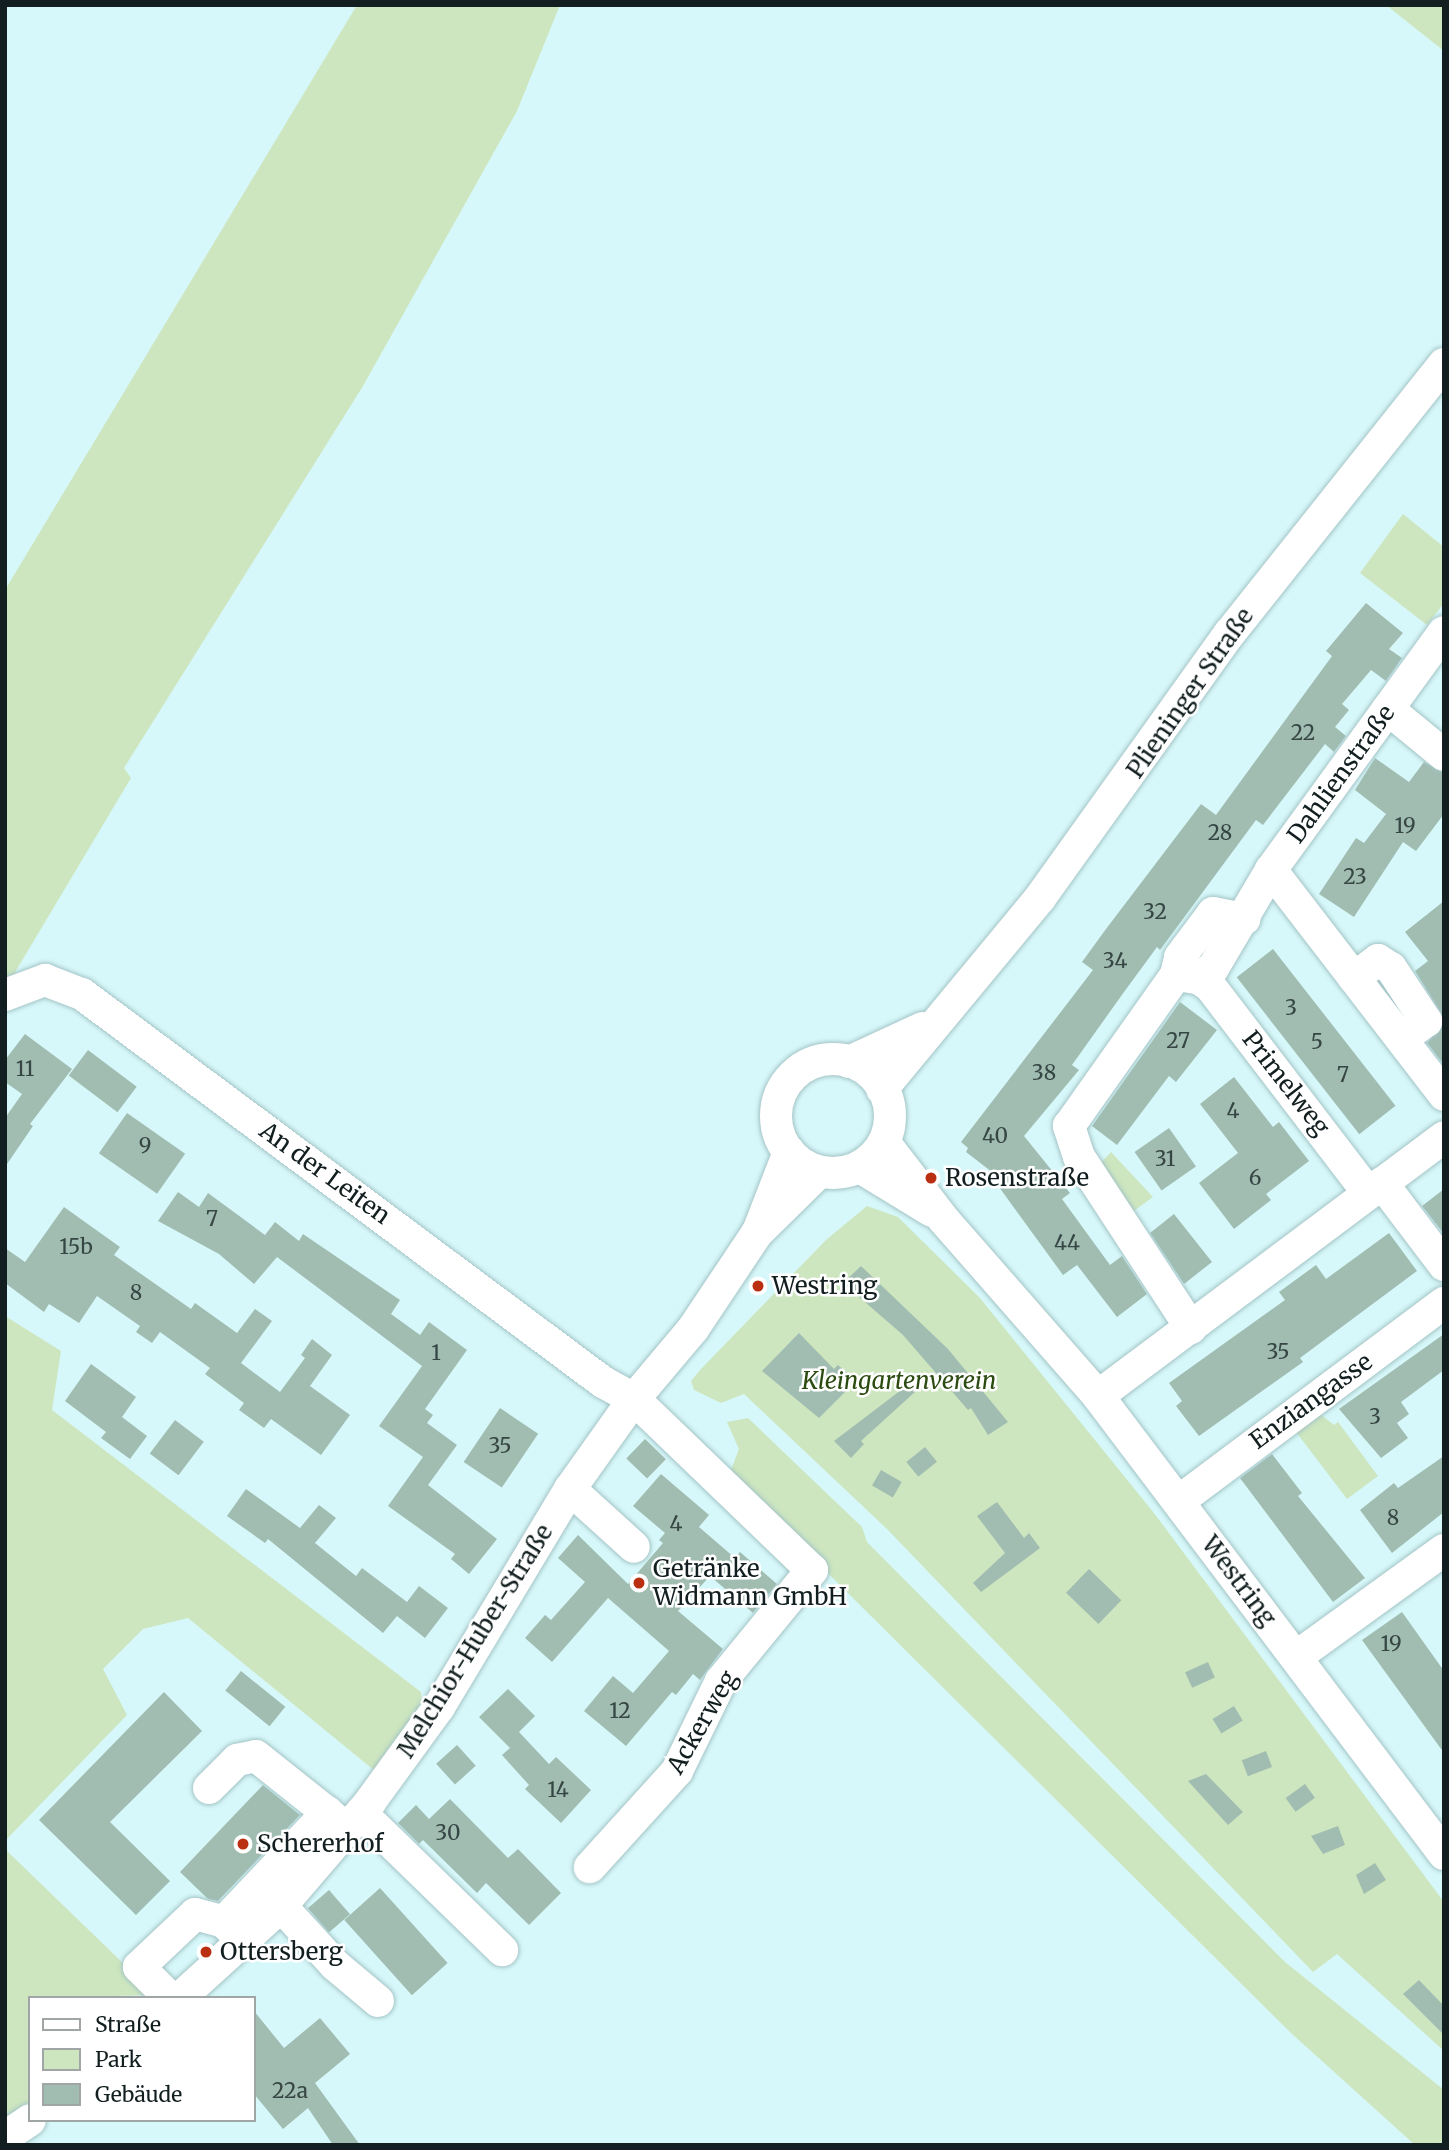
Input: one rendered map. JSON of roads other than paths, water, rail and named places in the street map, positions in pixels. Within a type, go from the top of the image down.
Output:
[{"type":"street","name":"Plieninger Straße","points":[[882,1089],[1040,898],[1230,633],[1444,364]]},
{"type":"street","name":"Dahlienstraße","points":[[1191,1328],[1079,1157],[1069,1126],[1187,976],[1180,957],[1213,913],[1244,919],[1271,870],[1444,632]]},
{"type":"street","points":[[1388,709],[1444,755]]},
{"type":"street","points":[[1271,870],[1444,1095]]},
{"type":"street","name":"Primelweg","points":[[1187,976],[1210,986],[1375,1188],[1444,1265]]},
{"type":"street","name":"An der Leiten","points":[[5,995],[45,980],[82,994],[603,1382],[634,1399]]},
{"type":"street","name":"Plieninger Straße","points":[[789,1152],[776,1119],[787,1083],[817,1061],[849,1062],[888,1048],[937,1021]]},
{"type":"street","points":[[757,1233],[789,1152],[819,1172],[847,1172],[860,1167],[884,1142],[890,1122],[882,1089],[868,1072],[849,1062]]},
{"type":"street","points":[[1098,1396],[1444,1137]]},
{"type":"street","name":"Westring","points":[[884,1142],[944,1220],[1098,1396],[1444,1854]]},
{"type":"street","name":"Westring","points":[[860,1167],[944,1220]]},
{"type":"street","points":[[757,1233],[819,1172]]},
{"type":"street","name":"Melchior-Huber-Straße","points":[[182,1996],[233,1932],[281,1906],[345,1818],[439,1707],[570,1489],[634,1399],[693,1329],[757,1233]]},
{"type":"street","name":"Enziangasse","points":[[1179,1502],[1444,1303]]},
{"type":"street","name":"Ackerweg","points":[[590,1867],[677,1771],[721,1681],[812,1570],[634,1399]]},
{"type":"street","points":[[570,1489],[634,1547]]},
{"type":"street","points":[[1296,1657],[1444,1550]]},
{"type":"street","points":[[209,1788],[237,1760],[256,1756],[345,1818],[502,1950]]},
{"type":"street","points":[[168,1996],[139,1967],[195,1914],[233,1932],[345,1818]]},
{"type":"street","points":[[281,1906],[335,1965],[379,2001]]},
{"type":"street","points":[[5,2137],[28,2121]]},
{"type":"place","name":"Rosenstraße","points":[[931,1178]]},
{"type":"place","name":"Westring","points":[[758,1286]]},
{"type":"place","name":"Getränke Widmann GmbH","points":[[639,1583]]},
{"type":"place","name":"Schererhof","points":[[243,1844]]},
{"type":"place","name":"Ottersberg","points":[[206,1952]]},
{"type":"park label","name":"Kleingartenverein","points":[[899,1381]]}]
